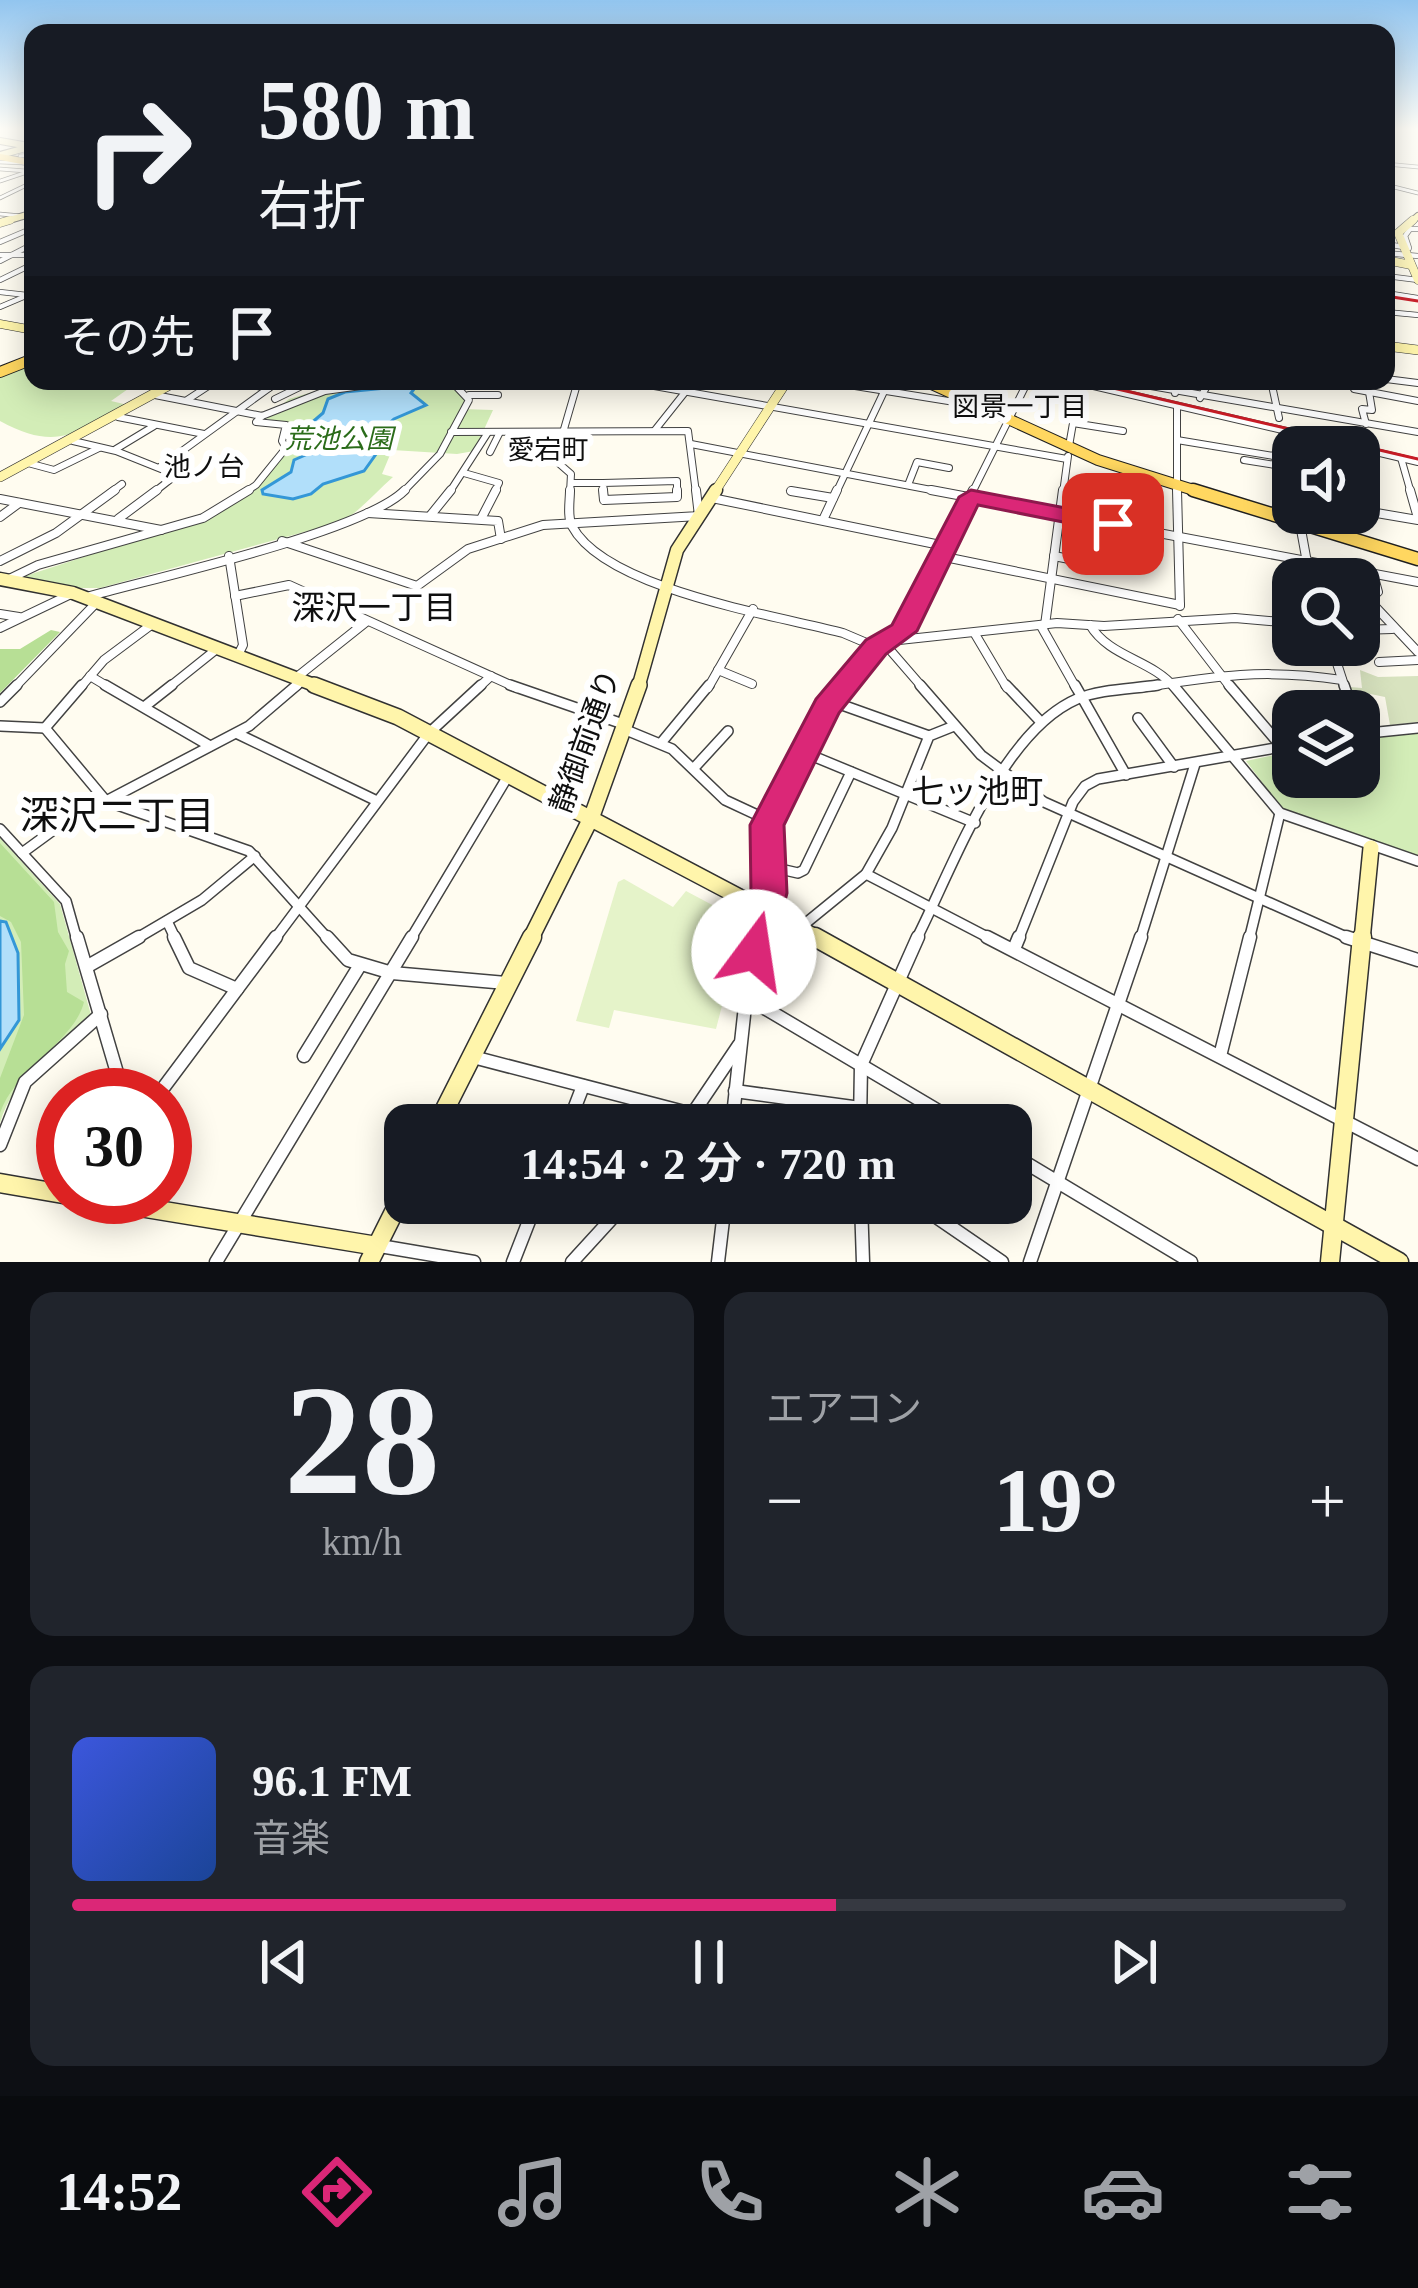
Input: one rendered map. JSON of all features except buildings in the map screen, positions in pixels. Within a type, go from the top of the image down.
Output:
[{"type":"main road","points":[[945,390],[1068,451],[1272,512]]},
{"type":"main road","points":[[1343,534],[1418,558]]},
{"type":"street","points":[[1418,216],[1399,231],[1402,251],[1418,280]]},
{"type":"street","points":[[1395,253],[1409,247],[1406,234],[1418,232]]},
{"type":"street","points":[[1395,247],[1418,256]]},
{"type":"street","points":[[14,255],[24,249]]},
{"type":"street","points":[[0,258],[24,256]]},
{"type":"street","points":[[0,477],[161,390]]},
{"type":"street","points":[[185,400],[201,390]]},
{"type":"street","points":[[160,467],[266,390]]},
{"type":"street","points":[[282,390],[302,394]]},
{"type":"street","points":[[3,580],[213,512],[256,485],[267,466],[285,452],[286,425],[256,422],[262,416],[336,390]]},
{"type":"street","points":[[463,390],[469,395],[498,395]]},
{"type":"street","points":[[575,390],[555,460],[571,474],[569,521],[582,543],[602,560],[664,588],[883,644],[1043,625],[1180,619],[1272,621]]},
{"type":"street","points":[[678,390],[997,447],[1068,451]]},
{"type":"street","name":"静御前通り","points":[[448,1104],[592,816],[627,727],[677,550],[781,390]]},
{"type":"street","points":[[879,390],[973,405],[981,390]]},
{"type":"street","points":[[734,1104],[746,997],[769,893],[765,835],[770,821],[831,701],[883,644],[903,631],[1024,390]]},
{"type":"street","points":[[1075,390],[1043,625],[1126,775]]},
{"type":"street","points":[[1110,390],[1272,428]]},
{"type":"street","points":[[1162,390],[1278,414],[1418,432]]},
{"type":"street","points":[[1200,398],[1204,390]]},
{"type":"street","points":[[1273,390],[1278,414]]},
{"type":"street","points":[[1359,390],[1418,401]]},
{"type":"street","points":[[1388,390],[1390,395]]},
{"type":"street","points":[[275,399],[288,391]]},
{"type":"street","points":[[822,521],[885,391]]},
{"type":"street","points":[[654,431],[686,392]]},
{"type":"street","points":[[1366,424],[1362,410],[1372,410],[1369,392]]},
{"type":"street","points":[[154,395],[262,416]]},
{"type":"street","points":[[0,628],[85,597],[367,513],[408,490],[440,454],[469,395]]},
{"type":"street","points":[[1177,406],[1180,619],[1221,676],[1272,729]]},
{"type":"street","points":[[118,417],[204,434]]},
{"type":"street","points":[[1073,423],[1123,430]]},
{"type":"street","points":[[115,450],[156,424]]},
{"type":"street","points":[[282,541],[417,586],[455,556],[501,538],[569,521],[699,516],[688,430],[451,433]]},
{"type":"street","points":[[430,518],[487,434]]},
{"type":"street","points":[[490,452],[500,434]]},
{"type":"street","points":[[1177,440],[1272,460]]},
{"type":"street","points":[[73,441],[115,450],[176,476],[118,519]]},
{"type":"street","points":[[691,444],[1291,558]]},
{"type":"street","points":[[28,463],[54,470],[100,448]]},
{"type":"street","points":[[1380,453],[1418,462]]},
{"type":"street","points":[[1380,513],[1418,519],[1401,458]]},
{"type":"street","points":[[1244,460],[1272,462]]},
{"type":"street","points":[[908,485],[917,462],[950,468]]},
{"type":"street","points":[[1402,470],[1418,474]]},
{"type":"street","points":[[464,473],[499,483],[481,520]]},
{"type":"street","points":[[571,484],[603,483],[677,481],[677,497],[604,500],[603,483]]},
{"type":"street","points":[[0,561],[122,484]]},
{"type":"street","points":[[791,490],[833,498]]},
{"type":"street","points":[[660,498],[662,518]]},
{"type":"street","points":[[710,498],[1180,605]]},
{"type":"street","points":[[0,499],[163,530]]},
{"type":"street","points":[[0,517],[20,502]]},
{"type":"street","points":[[367,513],[498,521],[501,538]]},
{"type":"street","points":[[229,556],[243,645],[238,655]]},
{"type":"street","points":[[1054,556],[1095,564]]},
{"type":"street","points":[[1380,575],[1418,582]]},
{"type":"street","points":[[3,580],[85,597],[300,678],[429,733],[764,908],[1399,1262]]},
{"type":"street","points":[[235,596],[286,584],[528,693],[627,727],[661,743],[725,800],[770,821]]},
{"type":"street","points":[[0,702],[85,597]]},
{"type":"street","points":[[661,743],[703,694],[753,609]]},
{"type":"street","points":[[1380,612],[1418,656]]},
{"type":"street","points":[[0,614],[20,618]]},
{"type":"street","points":[[22,853],[103,799],[237,733],[366,622]]},
{"type":"street","points":[[45,728],[90,676],[153,623]]},
{"type":"street","points":[[1090,625],[1108,649],[1152,664],[1172,683],[1280,813],[1418,861]]},
{"type":"street","points":[[1380,629],[1394,629]]},
{"type":"street","points":[[975,634],[1011,694],[1039,720]]},
{"type":"street","points":[[883,644],[1001,772],[1068,815],[1363,943],[1418,960]]},
{"type":"street","points":[[144,707],[218,648]]},
{"type":"street","points":[[1380,662],[1418,656]]},
{"type":"street","points":[[1338,666],[1346,690]]},
{"type":"street","points":[[718,670],[752,685]]},
{"type":"street","points":[[860,1104],[861,1065],[895,980],[1001,772],[1039,720],[1080,697],[1221,676],[1284,671],[1342,680]]},
{"type":"street","points":[[90,676],[210,746]]},
{"type":"street","points":[[178,1068],[429,733],[491,676]]},
{"type":"street","points":[[831,701],[929,736],[954,726]]},
{"type":"street","points":[[1138,718],[1174,767]]},
{"type":"street","points":[[0,726],[45,728],[103,799],[236,843],[255,856],[335,949],[360,965],[392,973],[508,983]]},
{"type":"street","points":[[1380,731],[1418,728]]},
{"type":"street","points":[[694,768],[728,731]]},
{"type":"street","points":[[237,733],[377,801]]},
{"type":"street","points":[[800,928],[866,874],[929,736]]},
{"type":"street","points":[[1014,950],[1068,815],[1085,786],[1272,749]]},
{"type":"street","points":[[803,752],[975,823]]},
{"type":"street","points":[[1030,1262],[1119,1005],[1195,764]]},
{"type":"street","points":[[766,866],[798,873],[804,870],[851,772]]},
{"type":"street","points":[[216,1262],[508,774]]},
{"type":"street","points":[[1220,1056],[1280,813]]},
{"type":"street","points":[[0,829],[66,901],[116,1068]]},
{"type":"street","points":[[1330,1262],[1371,848]]},
{"type":"street","points":[[88,966],[207,896],[255,856]]},
{"type":"street","points":[[866,874],[1418,1160]]},
{"type":"street","points":[[166,921],[189,968],[237,989]]},
{"type":"street","points":[[304,1056],[360,965]]},
{"type":"street","points":[[746,997],[927,1104]]},
{"type":"street","points":[[0,1145],[22,1086],[100,1014]]},
{"type":"street","points":[[699,1104],[740,1044]]},
{"type":"street","points":[[471,1057],[639,1104]]},
{"type":"street","points":[[576,1104],[583,1086]]},
{"type":"street","points":[[735,1091],[831,1104]]},
{"type":"street","points":[[1032,1167],[1173,1257],[1191,1262]]},
{"type":"street","points":[[1,1184],[36,1190]]},
{"type":"street","points":[[192,1214],[373,1254],[474,1262]]},
{"type":"street","points":[[373,1254],[388,1224]]},
{"type":"street","points":[[513,1262],[528,1224]]},
{"type":"street","points":[[572,1262],[607,1224]]},
{"type":"street","points":[[718,1262],[723,1224]]},
{"type":"street","points":[[861,1224],[862,1262]]},
{"type":"street","points":[[947,1224],[1002,1262]]},
{"type":"green space","points":[[24,368],[24,390],[127,390],[111,401],[128,405],[80,431],[37,436],[0,421],[0,374]]},
{"type":"green space","name":"荒池公園","points":[[319,390],[456,390],[465,399],[462,409],[493,410],[474,451],[392,450],[382,474],[393,477],[337,523],[100,588],[19,578],[176,527],[248,492],[289,450],[290,425],[265,418],[289,399]]},
{"type":"green space","points":[[51,630],[60,632],[0,693],[0,649],[20,649]]},
{"type":"green space","points":[[1360,670],[1378,677],[1418,676],[1418,722],[1390,725],[1380,690],[1350,687],[1362,688]]},
{"type":"green space","points":[[1418,731],[1418,859],[1294,816],[1274,798],[1380,798],[1380,736]]},
{"type":"green space","points":[[1272,755],[1272,795],[1246,761]]},
{"type":"green space","points":[[0,838],[60,904],[91,1015],[26,1076],[0,1123]]},
{"type":"green space","points":[[0,843],[54,902],[58,932],[69,951],[67,992],[84,1002],[69,1030],[19,1081],[0,1113],[0,1078],[24,1015],[21,942],[11,922],[0,916]]},
{"type":"green space","points":[[624,879],[673,907],[686,891],[733,916],[742,928],[716,1029],[614,1010],[609,1028],[576,1021],[618,882]]},
{"type":"water","points":[[413,390],[411,393],[426,405],[394,419],[377,434],[349,441],[353,447],[379,450],[364,471],[293,499],[263,494],[262,490],[291,472],[294,460],[319,449],[303,430],[323,413],[328,399],[345,392]]},
{"type":"water","points":[[0,921],[6,922],[18,953],[19,1020],[0,1049]]},
{"type":"railway","points":[[1395,297],[1418,301]]},
{"type":"railway","points":[[1122,390],[1418,459]]},
{"type":"district","name":"図景一丁目","points":[[1020,407]]},
{"type":"district","name":"愛宕町","points":[[548,450]]},
{"type":"district","name":"池ノ台","points":[[204,467]]},
{"type":"district","name":"深沢一丁目","points":[[374,607]]},
{"type":"district","name":"七ッ池町","points":[[977,791]]},
{"type":"district","name":"深沢二丁目","points":[[117,815]]},
{"type":"route","points":[[754,952],[769,893],[767,825],[826,707],[876,647],[903,631],[971,497],[1113,524]]}]
